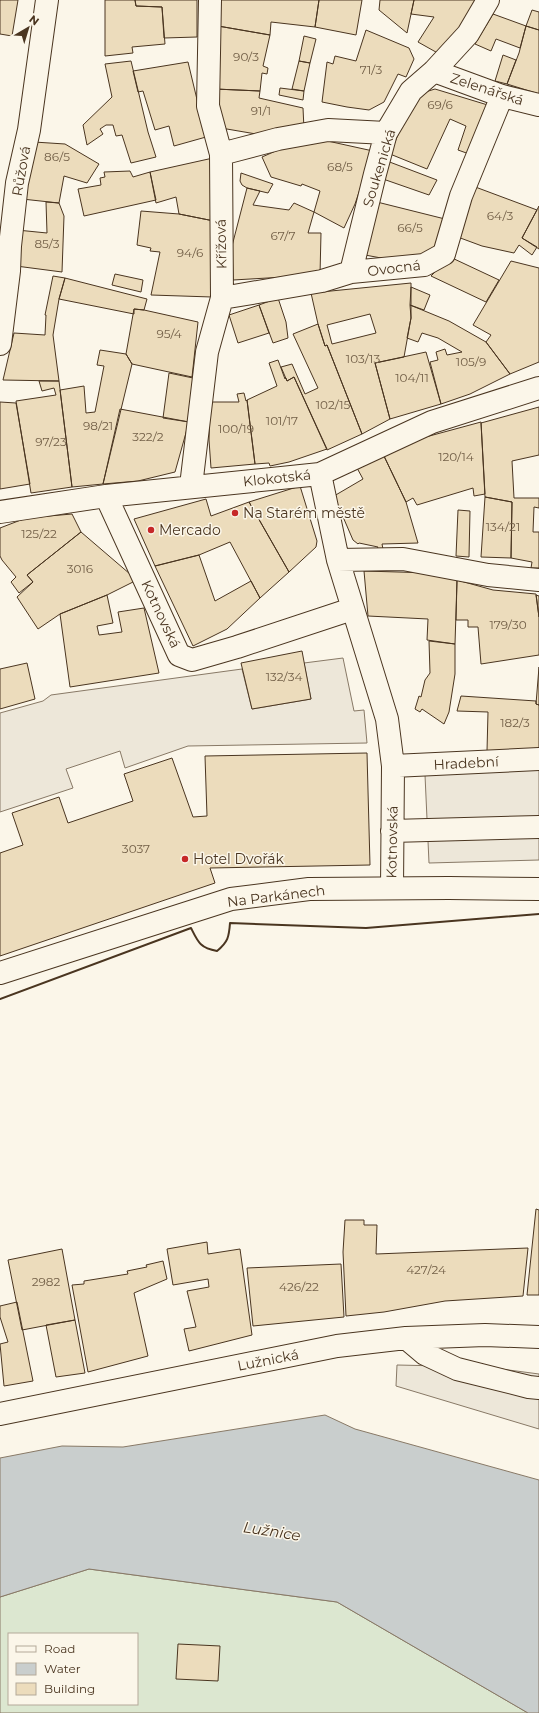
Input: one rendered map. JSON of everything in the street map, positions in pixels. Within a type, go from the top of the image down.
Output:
[{"type":"street","name":"Růžová","points":[[0,344],[17,183],[29,130],[47,0]]},
{"type":"street","name":"Křížová","points":[[191,486],[207,352],[222,298],[221,154],[208,106],[210,0]]},
{"type":"street","name":"Soukenická","points":[[351,272],[374,174],[386,133],[411,91],[434,71],[468,34],[488,0]]},
{"type":"street","name":"Zelenářská","points":[[434,71],[502,96],[539,105]]},
{"type":"street","name":"Ovocná","points":[[222,298],[322,281],[351,272],[424,266],[444,254],[461,196],[502,96]]},
{"type":"street","points":[[221,154],[278,139],[328,130],[386,133]]},
{"type":"street","name":"Klokotská","points":[[0,512],[106,496],[191,486],[320,474],[432,422],[539,388]]},
{"type":"street","name":"Kotnovská","points":[[320,474],[338,560],[387,719],[394,766],[392,888]]},
{"type":"street","name":"Kotnovská","points":[[106,496],[179,655],[192,660],[237,647],[352,609]]},
{"type":"street","points":[[338,560],[403,559],[488,575],[539,580]]},
{"type":"street","name":"Hradební","points":[[394,766],[539,759]]},
{"type":"street","points":[[392,831],[539,827]]},
{"type":"street","name":"Na Parkánech","points":[[0,973],[231,899],[309,890],[392,888],[539,889]]},
{"type":"street","name":"Lužnická","points":[[0,1414],[337,1346],[406,1338],[484,1335],[539,1337]]},
{"type":"street","points":[[406,1338],[426,1354],[457,1370],[528,1387],[539,1388]]},
{"type":"green space","points":[[89,1569],[337,1602],[528,1713],[0,1713],[0,1597]]},
{"type":"shaded area","points":[[343,658],[354,711],[364,710],[367,743],[188,746],[125,768],[120,751],[66,769],[73,788],[0,812],[0,713],[43,701],[51,695],[242,669],[252,709],[311,699],[304,663]]},
{"type":"shaded area","points":[[539,769],[539,860],[429,863],[425,775]]},
{"type":"shaded area","points":[[397,1365],[486,1367],[539,1374],[539,1429],[396,1386]]},
{"type":"water","name":"Lužnice","points":[[325,1415],[355,1429],[539,1480],[539,1713],[528,1713],[337,1602],[89,1569],[0,1597],[0,1458],[62,1446],[123,1447]]},
{"type":"building","points":[[0,0],[18,0],[12,36],[0,34]]},
{"type":"building","points":[[105,0],[135,0],[136,6],[162,7],[165,44],[132,47],[133,53],[105,56]]},
{"type":"building","points":[[135,0],[197,0],[197,37],[164,38],[162,7],[136,6]]},
{"type":"building","points":[[220,0],[319,0],[315,27],[271,22],[270,35],[218,26]]},
{"type":"building","points":[[319,0],[362,0],[356,35],[315,27]]},
{"type":"building","points":[[380,0],[414,0],[407,33],[379,10]]},
{"type":"building","points":[[414,0],[478,0],[443,56],[418,42],[434,17],[411,14]]},
{"type":"building","points":[[532,10],[539,12],[539,30],[526,26]]},
{"type":"building","points":[[493,14],[526,26],[520,48],[496,39],[491,51],[475,44]]},
{"type":"building","points":[[218,26],[270,35],[263,66],[268,68],[267,74],[262,73],[260,91],[215,89]]},
{"type":"building","points":[[526,26],[539,30],[539,94],[507,84],[519,53]]},
{"type":"building","points":[[366,30],[409,48],[414,59],[406,77],[398,74],[384,102],[369,110],[322,102],[327,62],[333,64],[335,56],[356,61]]},
{"type":"building","points":[[304,36],[316,39],[310,63],[299,61]]},
{"type":"building","points":[[503,55],[516,60],[507,84],[495,81]]},
{"type":"building","points":[[131,61],[148,132],[156,157],[131,163],[122,135],[116,136],[113,125],[106,125],[100,129],[103,134],[87,145],[83,125],[112,97],[105,64]]},
{"type":"building","points":[[299,61],[310,63],[304,91],[292,89]]},
{"type":"building","points":[[188,62],[206,137],[174,146],[169,126],[155,130],[143,91],[138,92],[133,71]]},
{"type":"building","points":[[280,88],[304,91],[303,100],[279,95]]},
{"type":"building","points":[[215,89],[260,91],[259,98],[303,108],[304,129],[256,134],[221,128]]},
{"type":"building","points":[[435,89],[491,106],[472,155],[458,150],[466,126],[450,119],[427,169],[390,154],[405,118],[422,93]]},
{"type":"building","points":[[323,140],[373,151],[355,204],[344,228],[314,212],[320,191],[302,184],[301,186],[271,177],[262,157],[285,147]]},
{"type":"building","points":[[34,142],[65,144],[99,164],[87,183],[64,176],[59,203],[22,199]]},
{"type":"building","points":[[213,158],[214,221],[179,214],[176,197],[156,203],[150,172]]},
{"type":"building","points":[[387,161],[437,180],[429,195],[383,179]]},
{"type":"building","points":[[130,171],[133,177],[150,172],[156,200],[84,216],[78,189],[101,185],[100,178],[105,177],[104,172]]},
{"type":"building","points":[[241,173],[273,184],[268,193],[247,188],[242,185],[240,181]]},
{"type":"building","points":[[470,185],[537,210],[522,238],[537,247],[532,255],[519,245],[514,253],[482,246],[455,236]]},
{"type":"building","points":[[247,188],[260,191],[253,205],[289,210],[294,203],[314,212],[308,233],[321,233],[320,275],[233,280],[232,246]]},
{"type":"building","points":[[46,202],[59,203],[64,216],[62,272],[16,266],[17,230],[47,233]]},
{"type":"building","points":[[377,202],[445,219],[438,252],[392,260],[365,255]]},
{"type":"building","points":[[539,206],[539,249],[522,238]]},
{"type":"building","points":[[141,211],[179,214],[214,221],[212,297],[151,295],[160,252],[150,251],[151,248],[137,245]]},
{"type":"building","points":[[450,257],[499,280],[486,302],[431,276]]},
{"type":"building","points":[[511,261],[539,268],[539,362],[510,374],[486,342],[491,335],[473,325]]},
{"type":"building","points":[[115,274],[143,280],[141,292],[112,285]]},
{"type":"building","points":[[53,276],[65,278],[59,299],[53,335],[59,381],[3,380],[14,333],[45,335],[45,315]]},
{"type":"building","points":[[65,278],[147,299],[144,310],[134,309],[134,314],[59,299]]},
{"type":"building","points":[[411,283],[411,318],[404,357],[375,363],[390,419],[362,434],[327,345],[325,346],[311,293]],"holes":[[[370,314],[376,333],[332,344],[327,325]]]},
{"type":"building","points":[[411,287],[430,295],[424,310],[410,305]]},
{"type":"building","points":[[278,298],[286,322],[288,338],[273,343],[259,305]]},
{"type":"building","points":[[259,305],[269,333],[238,343],[229,315]]},
{"type":"building","points":[[410,305],[449,321],[486,342],[510,374],[470,394],[441,404],[430,362],[438,360],[436,352],[445,349],[447,355],[462,352],[438,338],[422,333],[418,342],[407,338],[411,318]]},
{"type":"building","points":[[134,309],[198,322],[192,377],[132,364],[126,354]]},
{"type":"building","points":[[318,324],[325,346],[327,345],[362,434],[327,450],[294,377],[287,381],[281,367],[292,364],[305,394],[318,388],[293,334]]},
{"type":"building","points":[[100,350],[126,354],[132,364],[103,484],[72,487],[60,390],[84,386],[86,413],[95,412],[104,366],[97,365]]},
{"type":"building","points":[[426,352],[441,404],[390,419],[375,363]]},
{"type":"building","points":[[278,360],[285,379],[286,378],[287,381],[294,377],[327,449],[289,462],[270,466],[269,463],[255,464],[247,400],[277,386],[269,363]]},
{"type":"building","points":[[169,373],[193,378],[189,422],[163,418]]},
{"type":"building","points":[[39,381],[59,381],[72,487],[31,493],[16,401],[56,395],[54,388],[42,391]]},
{"type":"building","points":[[244,393],[246,401],[247,400],[255,464],[211,468],[209,440],[210,402],[239,402],[237,394]]},
{"type":"building","points":[[0,402],[16,403],[30,484],[0,489]]},
{"type":"building","points":[[539,407],[539,455],[512,461],[514,498],[539,498],[539,508],[534,507],[533,532],[539,532],[539,568],[531,568],[532,562],[511,558],[512,502],[485,497],[481,423]]},
{"type":"building","points":[[120,409],[189,422],[175,472],[138,481],[103,484]]},
{"type":"building","points":[[481,422],[485,494],[474,496],[473,488],[417,505],[413,498],[406,502],[383,454],[422,438]]},
{"type":"building","points":[[383,454],[406,502],[418,543],[382,544],[383,549],[358,544],[353,540],[334,496],[363,479],[357,468]]},
{"type":"building","points":[[300,486],[317,541],[316,547],[289,572],[249,502]]},
{"type":"building","points":[[485,497],[512,502],[511,558],[481,557]]},
{"type":"building","points":[[206,499],[211,516],[249,502],[289,572],[260,598],[230,542],[199,555],[155,566],[134,519]]},
{"type":"building","points":[[458,510],[470,511],[469,557],[456,556]]},
{"type":"building","points":[[72,514],[81,532],[27,575],[33,582],[19,593],[11,582],[16,577],[0,556],[0,528],[26,518]]},
{"type":"building","points":[[81,532],[137,580],[107,595],[60,614],[38,629],[17,597],[33,582],[27,575]]},
{"type":"building","points":[[199,555],[215,601],[251,581],[260,598],[227,629],[193,646],[155,566]]},
{"type":"building","points":[[364,571],[432,573],[457,580],[455,644],[427,640],[428,619],[368,616]]},
{"type":"building","points":[[457,580],[493,590],[536,594],[539,617],[539,655],[481,664],[478,627],[468,627],[468,620],[456,620]]},
{"type":"building","points":[[107,595],[113,623],[97,626],[99,635],[122,632],[118,612],[144,608],[159,673],[70,687],[60,614]]},
{"type":"building","points":[[536,595],[539,596],[539,617]]},
{"type":"building","points":[[429,641],[455,644],[455,674],[449,712],[444,724],[422,709],[420,712],[415,709],[419,696],[421,697],[425,680],[430,673]]},
{"type":"building","points":[[302,651],[311,699],[252,709],[241,663]]},
{"type":"building","points":[[27,663],[35,699],[0,709],[0,669]]},
{"type":"building","points":[[539,667],[539,705],[536,704]]},
{"type":"building","points":[[461,696],[536,701],[536,704],[539,705],[539,752],[487,751],[488,712],[457,711]]},
{"type":"building","name":"Hotel Dvořák","points":[[367,753],[370,865],[210,868],[215,883],[0,956],[0,853],[23,845],[12,813],[59,797],[68,823],[133,801],[124,774],[172,758],[193,817],[207,816],[205,756]]},
{"type":"building","points":[[536,1209],[539,1210],[539,1295],[527,1295]]},
{"type":"building","points":[[345,1220],[364,1220],[364,1225],[377,1225],[376,1254],[528,1248],[523,1296],[445,1301],[384,1312],[346,1316],[343,1252]]},
{"type":"building","points":[[207,1242],[208,1254],[240,1249],[252,1335],[189,1351],[184,1329],[196,1327],[187,1291],[209,1287],[208,1279],[173,1285],[167,1249]]},
{"type":"building","points":[[62,1249],[75,1320],[22,1330],[8,1260]]},
{"type":"building","points":[[163,1261],[167,1279],[134,1293],[148,1356],[88,1372],[72,1285],[84,1284],[84,1281],[128,1274],[127,1271],[147,1267],[146,1265]]},
{"type":"building","points":[[341,1264],[344,1317],[253,1326],[247,1268]]},
{"type":"building","points":[[17,1302],[33,1381],[4,1386],[0,1344],[8,1342],[0,1317],[0,1306]]},
{"type":"building","points":[[75,1320],[85,1373],[56,1377],[46,1325]]},
{"type":"building","points":[[178,1644],[220,1646],[218,1681],[176,1679]]},
{"type":"wall","points":[[0,999],[191,928],[200,944],[211,950],[217,951],[224,945],[227,939],[230,923],[366,928],[539,914]]},
{"type":"place","name":"Na Starém městě","points":[[235,513]]},
{"type":"place","name":"Mercado","points":[[151,530]]},
{"type":"place","name":"Hotel Dvořák","points":[[185,859]]}]
